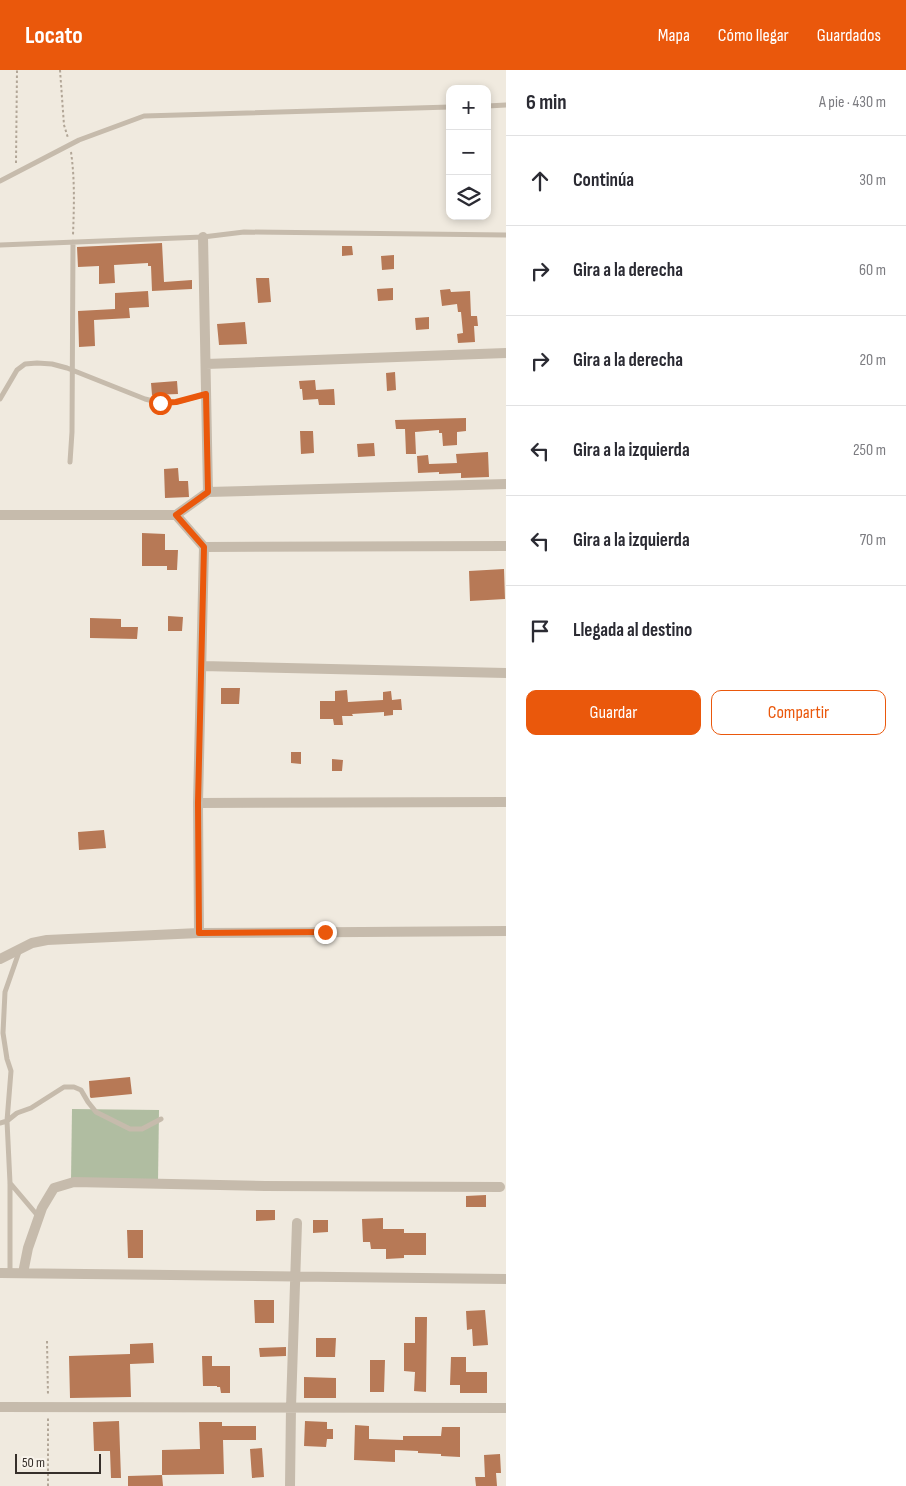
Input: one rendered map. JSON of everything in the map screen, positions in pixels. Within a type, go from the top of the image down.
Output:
[{"type":"street","points":[[203,237],[208,492]]},
{"type":"street","points":[[206,364],[506,353]]},
{"type":"street","points":[[0,515],[176,515],[208,492],[506,484]]},
{"type":"street","points":[[176,515],[204,547],[198,803],[199,933]]},
{"type":"street","points":[[204,547],[506,546]]},
{"type":"street","points":[[202,666],[506,673]]},
{"type":"street","points":[[198,803],[506,802]]},
{"type":"street","points":[[0,959],[32,943],[47,940],[199,933],[506,932]]},
{"type":"street","points":[[23,1273],[28,1248],[42,1208],[54,1188],[74,1182],[273,1186],[500,1187]]},
{"type":"street","points":[[290,1486],[297,1223]]},
{"type":"street","points":[[5,1273],[506,1279]]},
{"type":"street","points":[[0,1407],[506,1408]]},
{"type":"lane","points":[[491,106],[506,105]]},
{"type":"lane","points":[[0,181],[79,140],[144,116],[446,107]]},
{"type":"lane","points":[[0,245],[203,237],[244,232],[506,235]]},
{"type":"lane","points":[[70,462],[73,370],[73,242]]},
{"type":"lane","points":[[0,398],[17,370],[25,364],[52,364],[73,370],[145,399],[160,403],[176,402],[206,394]]},
{"type":"lane","points":[[5,1273],[10,1183],[7,1120],[11,1071],[3,1033],[5,992],[19,950]]},
{"type":"lane","points":[[0,1123],[17,1113],[31,1108],[64,1087],[74,1087],[81,1090],[96,1112],[130,1129],[142,1129],[161,1119]]},
{"type":"lane","points":[[10,1183],[39,1217]]},
{"type":"path","points":[[16,173],[17,70]]},
{"type":"path","points":[[60,70],[64,125],[73,168],[73,242]]},
{"type":"green space","points":[[72,1109],[159,1110],[158,1182],[71,1181]]},
{"type":"building","points":[[162,243],[164,282],[192,280],[192,289],[152,291],[151,266],[148,266],[148,263],[114,265],[115,283],[99,284],[99,266],[78,267],[77,247]]},
{"type":"building","points":[[342,246],[352,246],[353,255],[342,256]]},
{"type":"building","points":[[394,255],[394,269],[382,270],[381,256]]},
{"type":"building","points":[[256,278],[269,278],[271,302],[258,303]]},
{"type":"building","points":[[393,288],[393,300],[378,301],[377,289]]},
{"type":"building","points":[[450,289],[451,292],[470,291],[471,316],[477,316],[478,326],[474,326],[475,342],[458,343],[457,334],[463,333],[461,312],[458,312],[457,304],[442,306],[440,290]]},
{"type":"building","points":[[148,291],[149,307],[129,308],[130,318],[94,320],[95,346],[79,347],[78,311],[115,309],[115,293]]},
{"type":"building","points":[[429,317],[429,329],[416,330],[415,318]]},
{"type":"building","points":[[245,322],[247,344],[219,345],[217,324]]},
{"type":"building","points":[[395,372],[396,390],[387,391],[386,373]]},
{"type":"building","points":[[315,380],[316,390],[334,389],[335,405],[319,405],[318,399],[303,400],[299,381]]},
{"type":"building","points":[[177,381],[178,394],[152,395],[151,383]]},
{"type":"building","points":[[466,418],[466,431],[457,432],[457,445],[443,446],[442,433],[439,433],[439,430],[415,432],[416,454],[406,454],[405,429],[396,429],[395,420]]},
{"type":"building","points":[[300,431],[313,431],[314,453],[301,454]]},
{"type":"building","points":[[374,443],[375,456],[358,457],[357,444]]},
{"type":"building","points":[[488,452],[489,477],[461,478],[461,473],[418,473],[417,456],[428,455],[429,464],[457,463],[456,454]]},
{"type":"building","points":[[178,468],[179,481],[188,481],[189,497],[165,498],[164,469]]},
{"type":"building","points":[[142,533],[165,534],[165,550],[178,550],[177,570],[167,570],[167,566],[142,566]]},
{"type":"building","points":[[504,569],[505,599],[470,601],[469,571]]},
{"type":"building","points":[[168,616],[183,617],[182,631],[168,631]]},
{"type":"building","points":[[90,618],[121,619],[121,627],[138,627],[137,639],[90,638]]},
{"type":"building","points":[[221,688],[240,688],[239,704],[221,704]]},
{"type":"building","points":[[347,690],[348,702],[383,700],[383,692],[391,691],[392,700],[401,699],[402,710],[393,710],[393,715],[384,716],[384,712],[342,716],[343,725],[334,725],[333,719],[320,719],[320,701],[335,701],[335,691]]},
{"type":"building","points":[[291,752],[301,752],[301,764],[291,763]]},
{"type":"building","points":[[332,759],[343,760],[342,771],[332,771]]},
{"type":"building","points":[[104,830],[106,848],[79,850],[78,832]]},
{"type":"building","points":[[130,1077],[132,1094],[90,1097],[89,1081]]},
{"type":"building","points":[[486,1195],[486,1207],[466,1207],[466,1196]]},
{"type":"building","points":[[256,1210],[275,1210],[275,1220],[256,1221]]},
{"type":"building","points":[[383,1218],[383,1229],[404,1229],[404,1233],[426,1233],[426,1255],[404,1255],[404,1258],[386,1259],[386,1249],[371,1249],[370,1242],[363,1242],[362,1219]]},
{"type":"building","points":[[313,1220],[328,1220],[328,1232],[313,1233]]},
{"type":"building","points":[[127,1230],[143,1230],[143,1258],[128,1258]]},
{"type":"building","points":[[254,1300],[274,1300],[274,1323],[255,1323]]},
{"type":"building","points":[[485,1310],[488,1345],[473,1346],[472,1329],[467,1330],[466,1311]]},
{"type":"building","points":[[415,1317],[427,1317],[426,1392],[414,1391],[415,1372],[404,1371],[404,1343],[415,1343]]},
{"type":"building","points":[[316,1338],[336,1338],[335,1357],[316,1357]]},
{"type":"building","points":[[153,1343],[154,1363],[130,1364],[131,1397],[70,1398],[69,1356],[130,1354],[130,1344]]},
{"type":"building","points":[[286,1347],[286,1356],[260,1357],[259,1348]]},
{"type":"building","points":[[202,1356],[212,1356],[212,1366],[230,1366],[230,1393],[221,1393],[220,1387],[217,1386],[203,1386]]},
{"type":"building","points":[[451,1357],[466,1357],[466,1372],[487,1372],[487,1393],[460,1393],[460,1385],[450,1385]]},
{"type":"building","points":[[370,1360],[385,1360],[384,1392],[370,1392]]},
{"type":"building","points":[[304,1377],[336,1378],[336,1398],[304,1398]]},
{"type":"building","points":[[119,1421],[121,1478],[111,1478],[110,1451],[94,1451],[93,1422]]},
{"type":"building","points":[[305,1421],[327,1422],[327,1429],[333,1429],[333,1439],[327,1439],[326,1447],[304,1446]]},
{"type":"building","points":[[199,1422],[222,1422],[222,1426],[256,1426],[256,1440],[223,1440],[224,1474],[162,1475],[162,1450],[200,1449]]},
{"type":"building","points":[[355,1425],[369,1426],[369,1439],[403,1440],[403,1436],[441,1436],[442,1427],[460,1427],[460,1457],[395,1450],[395,1462],[354,1460]]},
{"type":"building","points":[[262,1448],[264,1477],[252,1478],[250,1449]]},
{"type":"building","points":[[500,1454],[501,1473],[496,1473],[497,1486],[476,1486],[475,1477],[485,1477],[484,1455]]},
{"type":"building","points":[[162,1475],[163,1486],[128,1486],[128,1476]]},
{"type":"route","points":[[160,403],[176,402],[206,394],[208,492],[176,515],[204,547],[198,803],[199,933],[325,932]]}]
